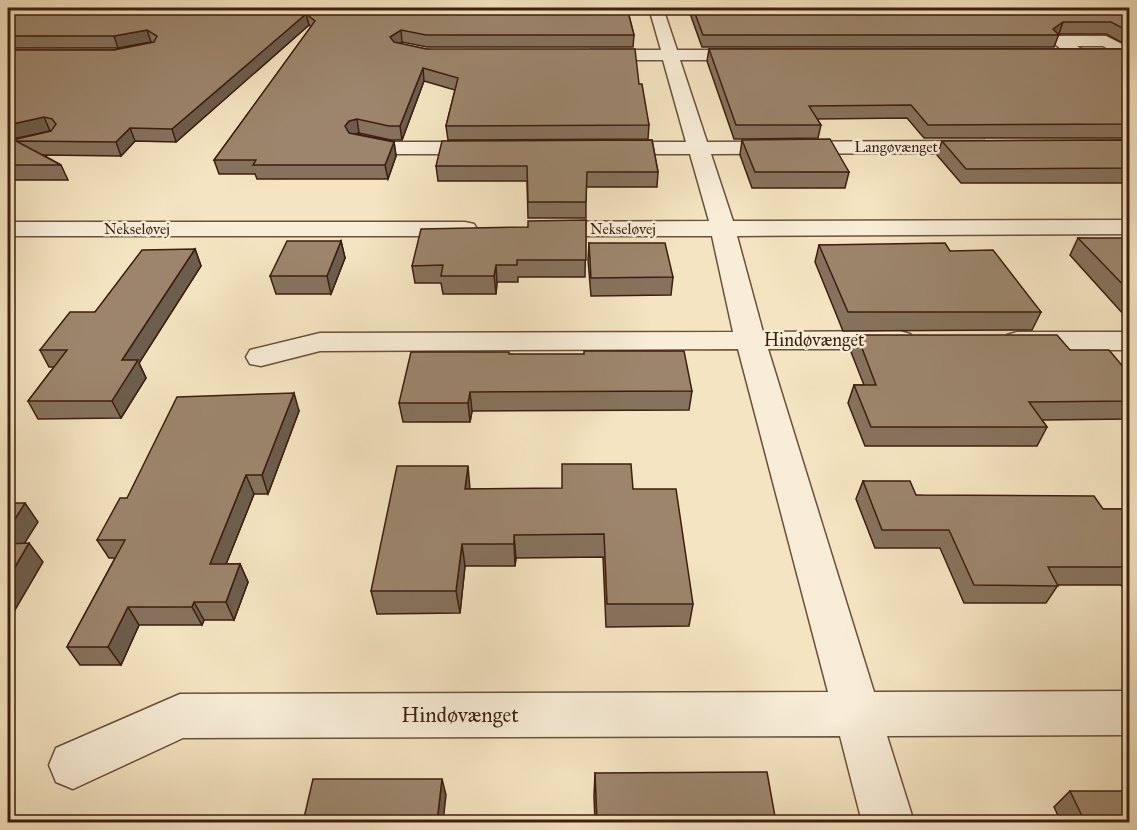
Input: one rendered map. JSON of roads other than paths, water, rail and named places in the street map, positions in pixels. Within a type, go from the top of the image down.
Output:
[{"type":"street","points":[[656,8],[723,229]]},
{"type":"street","points":[[1054,54],[1078,54]]},
{"type":"street","points":[[578,55],[767,55]]},
{"type":"street","points":[[359,141],[391,148],[508,148]]},
{"type":"street","name":"Langøvænget","points":[[590,148],[999,147]]},
{"type":"street","name":"Nekseløvej","points":[[8,229],[1130,227]]},
{"type":"street","name":"Hindøvænget","points":[[723,229],[750,340],[888,822]]},
{"type":"street","name":"Hindøvænget","points":[[261,357],[320,342],[928,340]]},
{"type":"street","points":[[987,341],[1130,341]]},
{"type":"street","name":"Hindøvænget","points":[[73,765],[180,716],[1130,713]]}]
